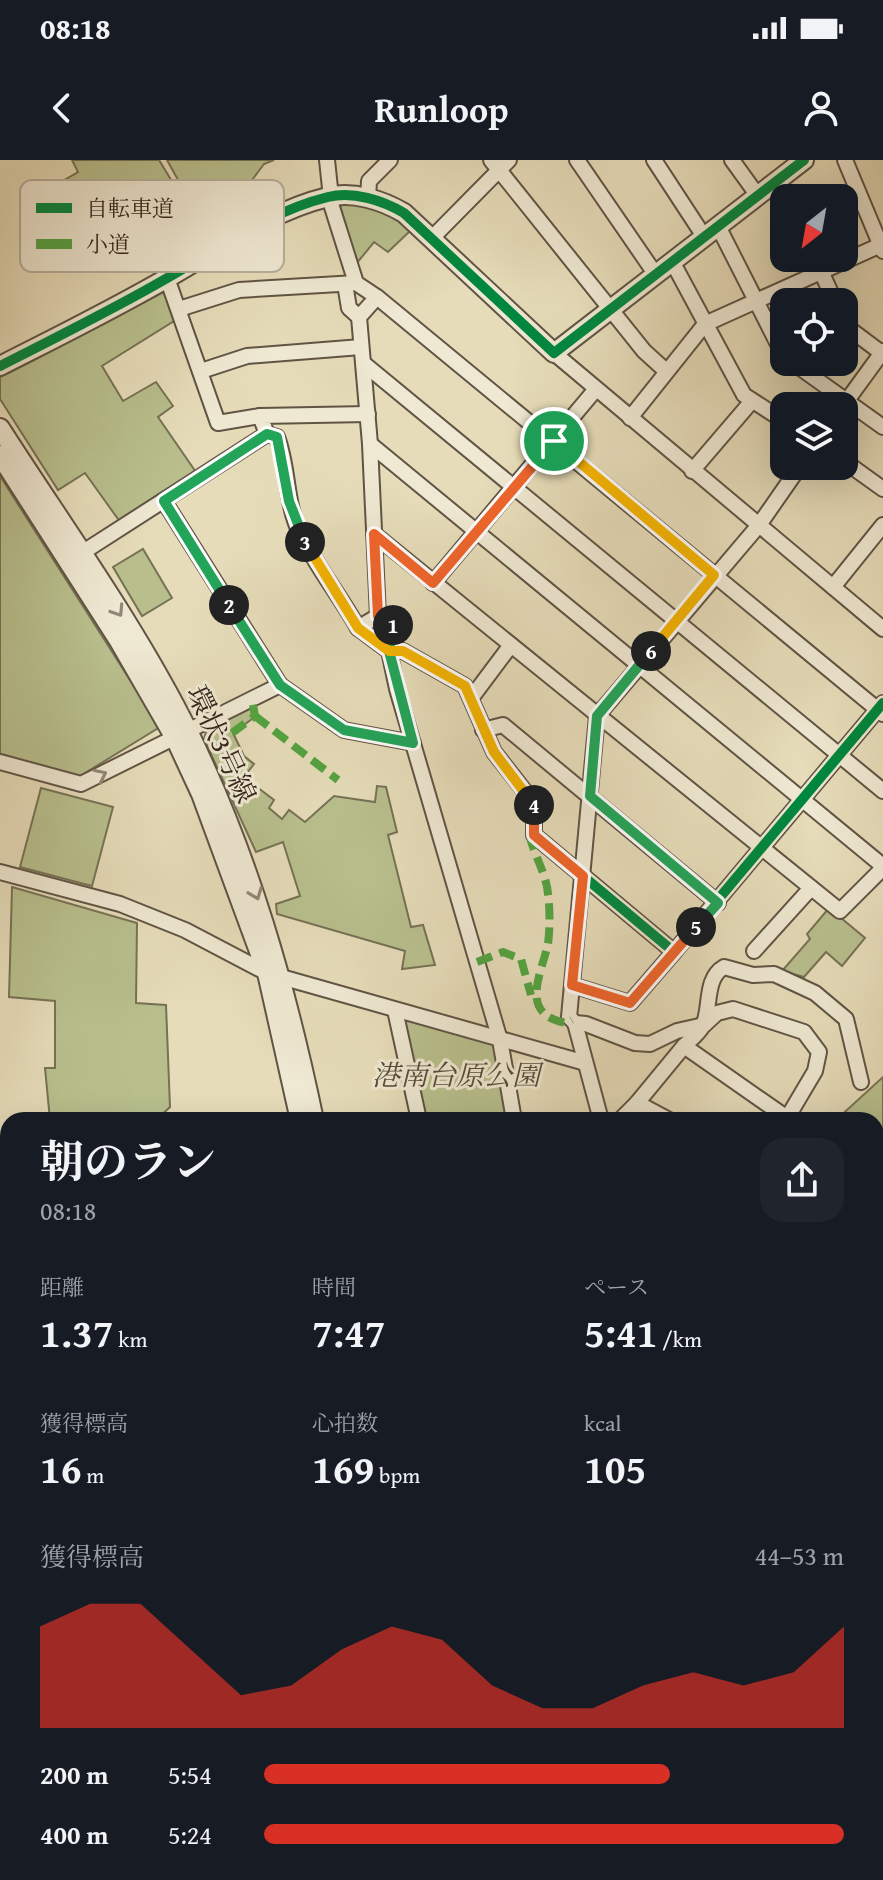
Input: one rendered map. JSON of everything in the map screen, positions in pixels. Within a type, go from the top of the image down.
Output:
[{"type":"street","points":[[327,160],[331,196],[350,284],[349,308],[359,317],[370,444],[378,616]]},
{"type":"street","points":[[368,198],[369,181],[390,160]]},
{"type":"street","points":[[577,160],[656,275]]},
{"type":"street","points":[[654,160],[712,233],[770,331]]},
{"type":"street","points":[[732,160],[758,196]]},
{"type":"street","points":[[785,184],[804,160]]},
{"type":"street","points":[[845,160],[882,247],[858,253]]},
{"type":"street","points":[[431,239],[499,163],[644,351],[666,371]]},
{"type":"street","points":[[554,353],[758,196],[770,192]]},
{"type":"street","points":[[284,212],[331,196],[368,198],[385,202],[404,213],[554,353],[883,629]]},
{"type":"street","points":[[673,263],[744,395],[770,412]]},
{"type":"street","points":[[0,366],[178,272]]},
{"type":"street","points":[[630,418],[705,324],[804,272]]},
{"type":"street","points":[[167,278],[218,423],[260,416],[368,414]]},
{"type":"street","points":[[179,309],[239,290],[350,284],[377,297],[881,709],[630,1003],[572,985]]},
{"type":"street","points":[[359,317],[377,297]]},
{"type":"street","points":[[854,392],[883,352],[858,335]]},
{"type":"street","points":[[201,371],[247,356],[361,347]]},
{"type":"street","points":[[363,363],[883,791]]},
{"type":"street","points":[[810,376],[830,392]]},
{"type":"street","points":[[433,583],[596,389]]},
{"type":"street","points":[[692,471],[752,401]]},
{"type":"street","points":[[858,412],[883,427]]},
{"type":"street","points":[[260,416],[267,434]]},
{"type":"street","name":"環状3号線","points":[[0,428],[181,735],[274,975],[312,1112]]},
{"type":"street","points":[[75,557],[267,434],[277,437],[289,501],[300,533],[358,628],[389,651],[403,651],[465,686],[483,730],[501,761],[534,803],[534,835],[674,952]]},
{"type":"street","points":[[370,444],[883,867],[840,911],[374,534]]},
{"type":"street","name":"環状3号線","points":[[0,455],[75,557]]},
{"type":"street","points":[[858,471],[883,489]]},
{"type":"street","points":[[598,1112],[582,1062],[575,1023],[569,1017],[597,716],[759,525],[790,480]]},
{"type":"street","points":[[164,501],[280,685],[344,730],[413,743]]},
{"type":"street","points":[[833,587],[878,543],[883,525]]},
{"type":"street","points":[[358,628],[378,616]]},
{"type":"street","points":[[378,616],[392,622],[389,651],[500,1040],[513,1112]]},
{"type":"street","points":[[472,697],[511,645]]},
{"type":"street","points":[[0,762],[81,784],[280,685]]},
{"type":"street","points":[[483,730],[503,725],[718,903]]},
{"type":"street","points":[[0,872],[120,904],[185,930],[274,975],[582,1062]]},
{"type":"street","points":[[754,951],[811,888]]},
{"type":"street","points":[[704,1025],[706,1002],[717,971],[724,967],[793,980],[815,993],[846,1019],[861,1082]]},
{"type":"street","name":"環状3号線","points":[[274,975],[299,1112]]},
{"type":"street","points":[[628,1112],[704,1025],[717,1013],[733,1009],[804,1032],[819,1052],[815,1071],[791,1112]]},
{"type":"street","points":[[395,1010],[417,1112]]},
{"type":"street","points":[[575,1023],[586,1024],[635,1043],[650,1044],[677,1031],[704,1025]]},
{"type":"street","points":[[684,1046],[777,1112]]},
{"type":"street","points":[[637,1103],[654,1112]]},
{"type":"green space","points":[[72,160],[159,160],[171,180],[64,180],[78,172]]},
{"type":"green space","points":[[167,160],[274,160],[264,164],[252,180],[178,180]]},
{"type":"green space","points":[[353,202],[382,208],[411,230],[388,252],[374,242],[357,263],[339,203]]},
{"type":"green space","points":[[171,288],[182,316],[102,366],[123,401],[156,382],[173,406],[158,417],[200,478],[123,526],[85,473],[58,490],[0,399],[0,377]]},
{"type":"green space","points":[[0,476],[160,727],[72,781],[0,759]]},
{"type":"green space","points":[[143,549],[172,598],[142,616],[113,567]]},
{"type":"green space","points":[[252,699],[256,716],[233,733],[244,756],[254,764],[244,777],[274,800],[269,808],[282,819],[289,810],[305,822],[334,796],[375,802],[377,786],[386,787],[397,832],[388,835],[411,927],[423,925],[435,965],[402,969],[405,951],[277,914],[276,904],[300,896],[283,842],[256,852],[204,739],[209,721]]},
{"type":"green space","points":[[41,788],[113,807],[92,886],[20,867]]},
{"type":"green space","points":[[12,887],[137,923],[136,1003],[166,1005],[170,1107],[165,1112],[49,1112],[45,1068],[55,1068],[55,1001],[9,997]]},
{"type":"green space","points":[[829,908],[865,938],[842,966],[826,952],[804,977],[782,971],[810,939],[807,934]]},
{"type":"green space","name":"港南台原公園","points":[[395,1010],[500,1040],[513,1112],[417,1112]]},
{"type":"green space","points":[[883,1077],[883,1112],[845,1112]]},
{"type":"marked path","points":[[232,733],[255,716],[252,699]]},
{"type":"marked path","points":[[255,716],[338,780]]},
{"type":"marked path","points":[[534,835],[531,841],[546,881],[549,912],[548,944],[536,992],[538,1003],[542,1012],[552,1019],[567,1023],[572,1020]]},
{"type":"marked path","points":[[477,962],[503,952],[521,959],[531,995]]},
{"type":"cycle path","points":[[284,212],[328,197],[347,195],[377,201],[404,213],[554,353],[804,160]]},
{"type":"cycle path","points":[[0,366],[177,272]]},
{"type":"cycle path","points":[[358,628],[389,651],[403,651],[465,686],[494,752],[534,803],[534,835],[674,952],[883,703]]},
{"type":"route","points":[[554,441],[433,583],[374,534],[378,616],[392,622],[394,630],[389,651],[413,743],[344,730],[280,685],[164,501],[267,434],[277,437],[289,501],[300,533],[358,628],[389,651],[403,651],[465,686],[494,752],[534,803],[534,835],[583,876],[572,985],[630,1003],[718,903],[590,796],[597,716],[714,575],[554,441]]}]
